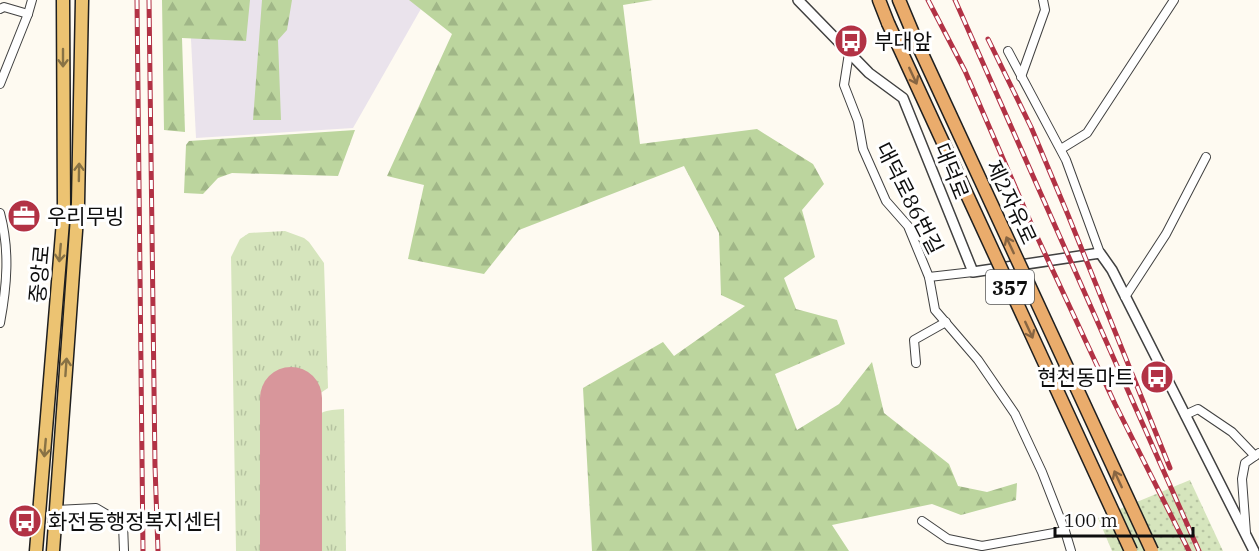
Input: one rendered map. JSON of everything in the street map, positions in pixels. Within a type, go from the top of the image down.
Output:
[{"type":"highway","name":"제2자유로","points":[[879,0],[1131,551]]},
{"type":"highway","name":"제2자유로","points":[[899,0],[1152,551]]},
{"type":"main road","name":"중앙로","points":[[36,551],[64,209],[63,0]]},
{"type":"main road","name":"중앙로","points":[[52,551],[78,203],[82,0]]},
{"type":"street","points":[[0,84],[32,0]]},
{"type":"street","name":"대덕로","points":[[798,0],[868,74],[903,98],[973,272]]},
{"type":"street","points":[[1021,77],[1045,10],[1043,0]]},
{"type":"street","points":[[1060,149],[1087,133],[1174,0]]},
{"type":"street","points":[[0,9],[4,7],[28,14]]},
{"type":"street","points":[[1008,51],[1066,159],[1100,254],[1112,270],[1254,551]]},
{"type":"street","name":"대덕로86번길","points":[[849,53],[844,85],[858,121],[863,149],[886,201],[908,226],[929,277],[935,310],[978,360],[1015,414],[1042,472],[1071,551]]},
{"type":"street","points":[[1125,297],[1166,234],[1206,158]]},
{"type":"street","points":[[0,213],[5,232],[7,273],[0,323]]},
{"type":"street","points":[[929,277],[1100,254]]},
{"type":"street","points":[[916,363],[914,340],[946,322]]},
{"type":"street","points":[[1185,415],[1198,410],[1232,432],[1257,454],[1245,463],[1242,479],[1246,535]]},
{"type":"street","points":[[56,510],[96,508],[123,524],[124,551]]},
{"type":"street","points":[[922,521],[948,539],[981,548],[1065,531]]},
{"type":"shaded area","points":[[189,0],[426,0],[353,128],[196,138]]},
{"type":"green space","points":[[162,0],[250,0],[246,41],[182,38],[185,132],[164,130]]},
{"type":"green space","points":[[262,0],[292,0],[287,30],[278,40],[281,120],[253,120]]},
{"type":"green space","points":[[409,0],[653,0],[623,5],[640,144],[757,129],[813,164],[824,184],[802,210],[815,257],[784,278],[796,309],[837,320],[845,344],[775,374],[797,430],[839,404],[872,362],[884,413],[949,464],[958,486],[987,492],[1017,483],[1016,500],[961,515],[932,504],[832,525],[849,551],[592,551],[583,388],[663,342],[674,356],[745,306],[721,295],[719,233],[684,166],[519,230],[484,274],[408,259],[424,185],[387,176],[452,34]]},
{"type":"green space","points":[[355,130],[338,176],[232,173],[218,178],[203,194],[184,193],[186,145],[189,141]]},
{"type":"green space","points":[[285,231],[309,242],[324,263],[328,388],[319,394],[278,392],[280,551],[236,551],[231,257],[240,239],[249,233]]},
{"type":"green space","points":[[344,409],[346,551],[307,551],[307,429],[317,415]]},
{"type":"green space","points":[[1190,480],[1223,551],[1112,551],[1098,518]]},
{"type":"runway","points":[[291,398],[291,551]]},
{"type":"railway","points":[[137,0],[143,551]]},
{"type":"railway","points":[[149,0],[158,551]]},
{"type":"railway","points":[[928,0],[965,71],[1033,228],[1115,404],[1189,551]]},
{"type":"railway","points":[[955,0],[1199,551]]},
{"type":"railway","points":[[988,39],[1031,127],[1170,468]]},
{"type":"place","name":"부대앞","points":[[851,41]]},
{"type":"place","name":"우리무빙","points":[[24,216]]},
{"type":"place","name":"현천동마트","points":[[1157,377]]},
{"type":"place","name":"화전동행정복지센터","points":[[25,521]]}]
